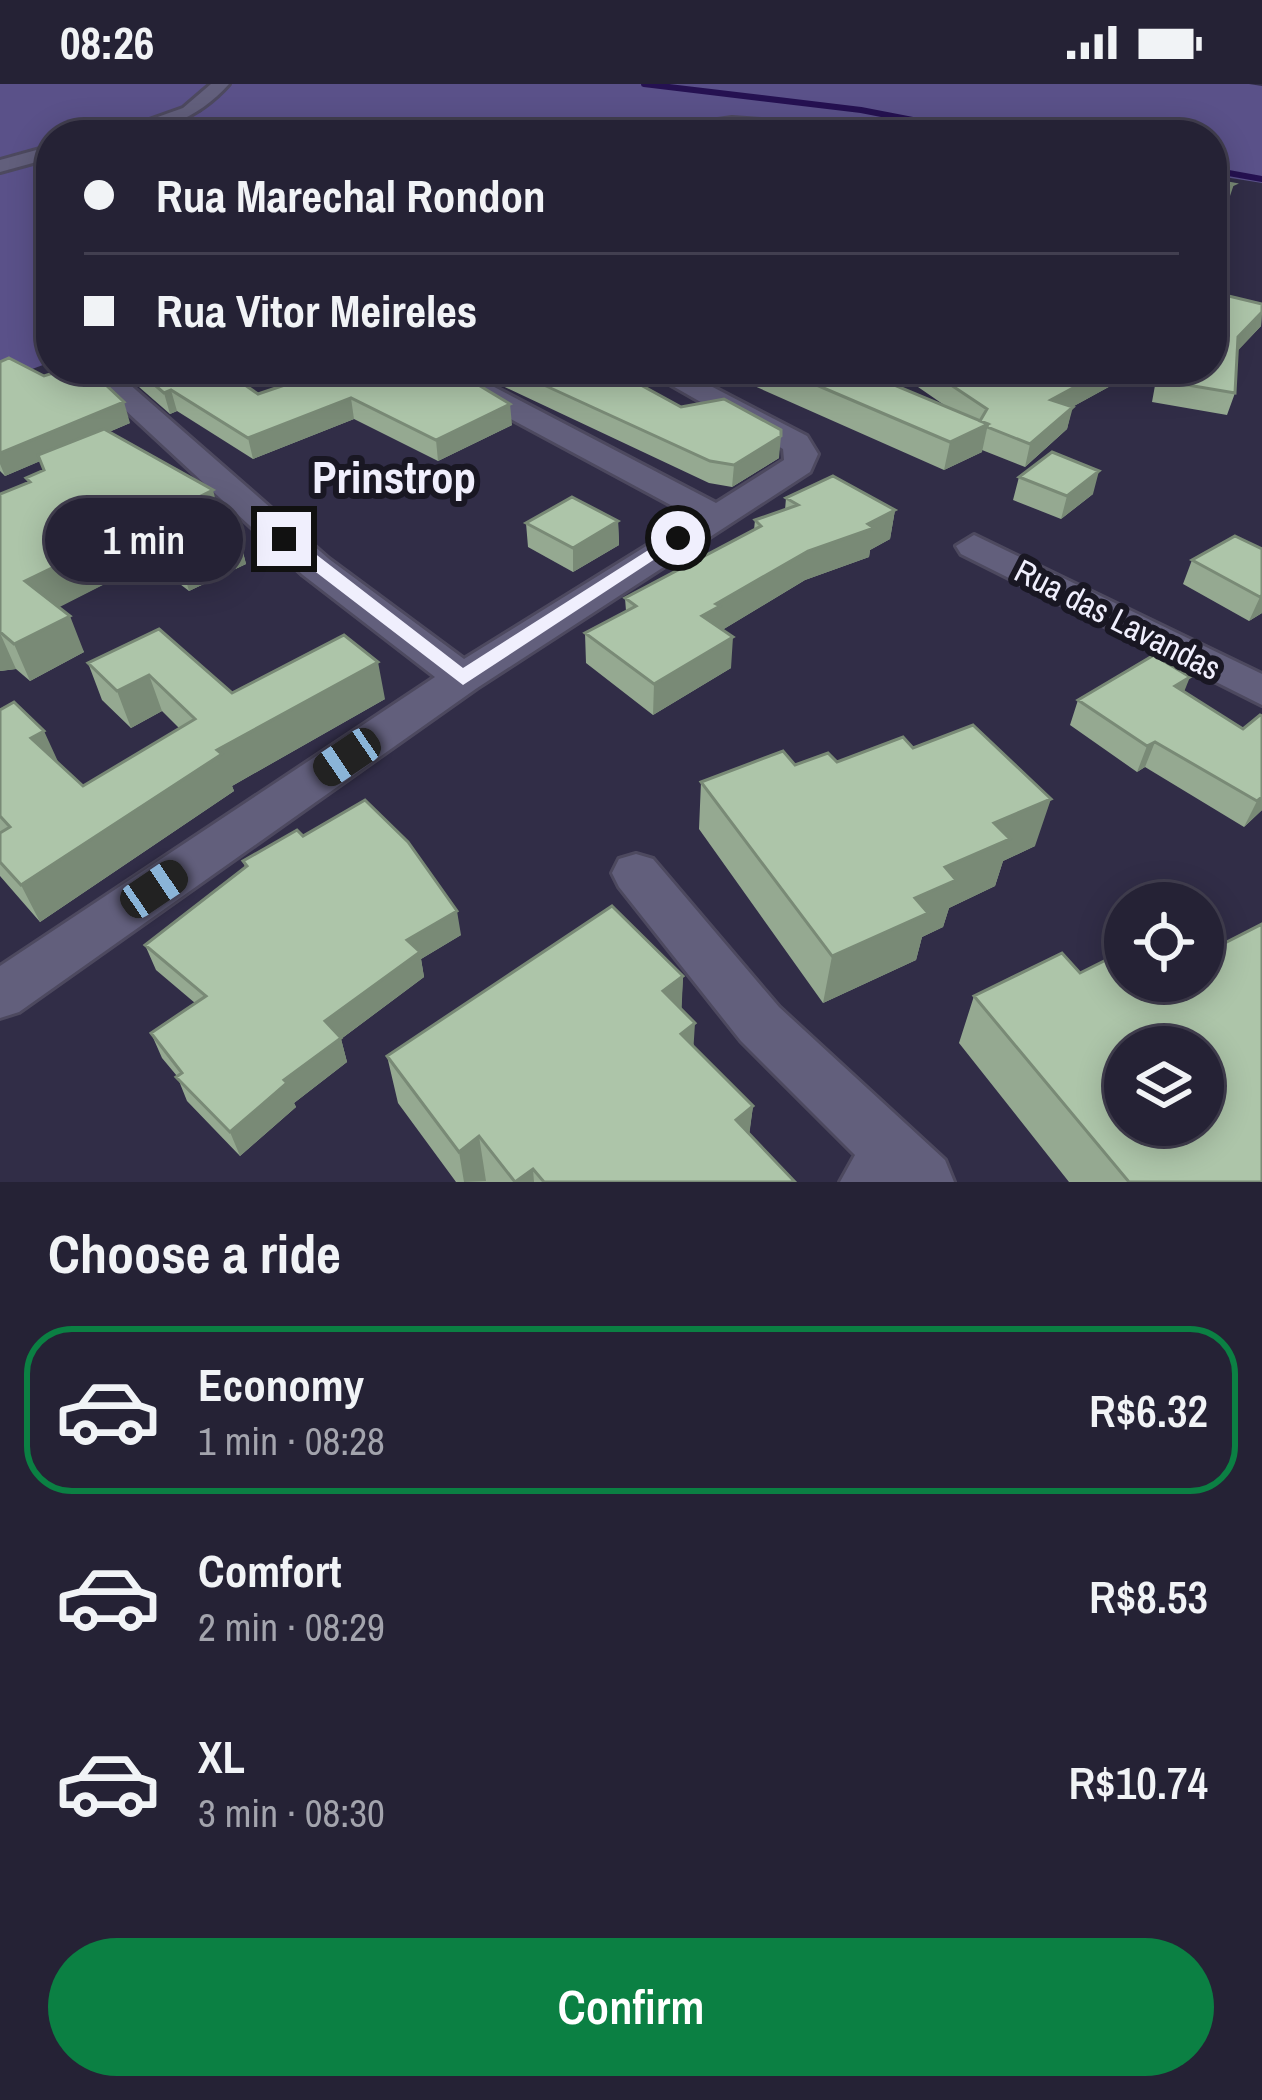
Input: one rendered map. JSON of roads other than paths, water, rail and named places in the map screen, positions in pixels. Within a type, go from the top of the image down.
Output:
[{"type":"street","points":[[164,120],[189,112],[221,84]]},
{"type":"street","points":[[0,166],[36,156]]},
{"type":"street","points":[[111,384],[316,567],[463,678]]},
{"type":"street","points":[[467,384],[714,515]]},
{"type":"street","points":[[0,994],[463,678],[799,465],[802,454],[781,433],[686,384]]},
{"type":"street","points":[[118,444],[157,427]]},
{"type":"street","name":"Rua das Lavandas","points":[[974,547],[1262,691]]},
{"type":"street","points":[[636,873],[760,1024],[897,1174]]},
{"type":"waterway","points":[[644,84],[913,120]]},
{"type":"waterway","points":[[1227,173],[1262,179]]},
{"type":"district","name":"Prinstrop","points":[[394,477]]}]
